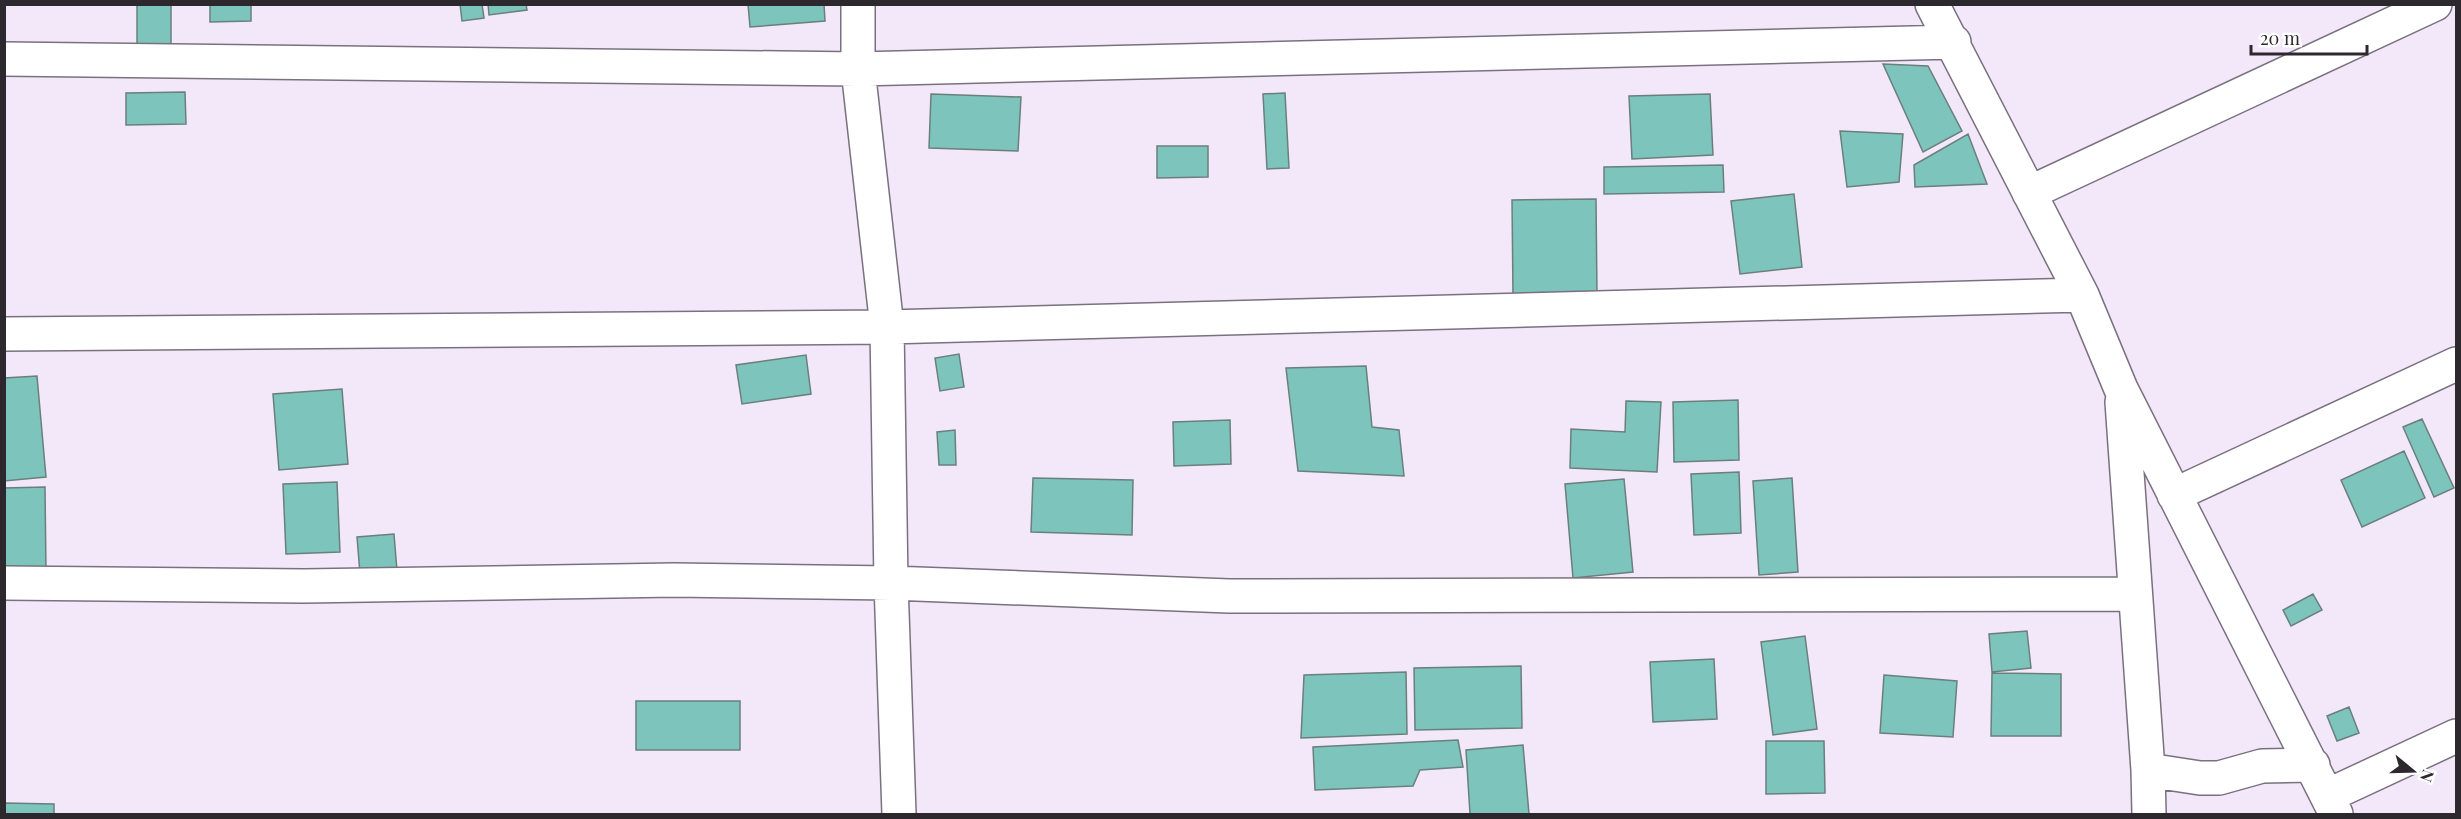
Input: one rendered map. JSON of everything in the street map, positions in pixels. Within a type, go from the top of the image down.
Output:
[{"type":"street","points":[[858,4],[858,69],[887,327],[891,583],[899,814]]},
{"type":"street","points":[[1932,4],[1954,42],[2082,295],[2121,388],[2332,805],[2457,736]]},
{"type":"street","points":[[2029,193],[2435,4]]},
{"type":"street","points":[[4,59],[858,69],[1954,42]]},
{"type":"street","points":[[4,334],[887,327],[2082,295]]},
{"type":"street","points":[[2174,495],[2457,364]]},
{"type":"street","points":[[2121,388],[2148,770],[2148,814]]},
{"type":"street","points":[[4,584],[304,586],[674,580],[891,583],[1229,596],[2134,594]]},
{"type":"street","points":[[2148,770],[2200,778],[2219,778],[2262,766],[2313,765]]},
{"type":"building","points":[[137,4],[171,4],[171,44],[137,44]]},
{"type":"building","points":[[210,4],[251,4],[251,21],[210,22]]},
{"type":"building","points":[[460,4],[482,4],[484,18],[462,21]]},
{"type":"building","points":[[488,4],[526,4],[527,10],[489,15]]},
{"type":"building","points":[[748,4],[824,4],[825,21],[750,27]]},
{"type":"building","points":[[1883,64],[1928,66],[1962,131],[1923,152]]},
{"type":"building","points":[[185,92],[186,124],[126,125],[126,93]]},
{"type":"building","points":[[1285,93],[1289,168],[1267,169],[1263,94]]},
{"type":"building","points":[[931,94],[1021,97],[1018,151],[929,148]]},
{"type":"building","points":[[1710,94],[1713,155],[1632,159],[1629,96]]},
{"type":"building","points":[[1840,131],[1903,134],[1899,182],[1847,187]]},
{"type":"building","points":[[1968,134],[1987,184],[1915,187],[1914,165]]},
{"type":"building","points":[[1157,146],[1208,146],[1208,177],[1157,178]]},
{"type":"building","points":[[1723,165],[1724,192],[1604,194],[1604,167]]},
{"type":"building","points":[[1794,194],[1802,267],[1740,274],[1731,201]]},
{"type":"building","points":[[1596,199],[1597,295],[1513,296],[1512,200]]},
{"type":"building","points":[[959,354],[964,387],[940,391],[935,358]]},
{"type":"building","points":[[806,355],[811,394],[742,404],[736,365]]},
{"type":"building","points":[[1366,366],[1372,427],[1399,430],[1404,476],[1298,471],[1286,368]]},
{"type":"building","points":[[37,376],[46,477],[4,481],[4,378]]},
{"type":"building","points":[[342,389],[348,464],[279,470],[273,394]]},
{"type":"building","points":[[1738,400],[1739,460],[1674,462],[1673,402]]},
{"type":"building","points":[[1626,401],[1661,402],[1657,472],[1570,468],[1571,429],[1625,432]]},
{"type":"building","points":[[2422,419],[2454,488],[2434,497],[2403,427]]},
{"type":"building","points":[[1230,420],[1231,464],[1174,466],[1173,422]]},
{"type":"building","points":[[955,430],[956,465],[939,465],[937,432]]},
{"type":"building","points":[[2404,451],[2425,498],[2362,527],[2341,480]]},
{"type":"building","points":[[1739,472],[1741,533],[1694,535],[1691,474]]},
{"type":"building","points":[[1033,478],[1133,480],[1132,535],[1031,532]]},
{"type":"building","points":[[1792,478],[1798,572],[1759,575],[1753,481]]},
{"type":"building","points":[[1624,479],[1633,572],[1573,578],[1565,484]]},
{"type":"building","points":[[337,482],[340,552],[286,554],[283,484]]},
{"type":"building","points":[[45,487],[46,573],[4,574],[4,488]]},
{"type":"building","points":[[394,534],[398,583],[361,586],[357,537]]},
{"type":"building","points":[[2313,594],[2322,610],[2291,626],[2283,610]]},
{"type":"building","points":[[2027,631],[2031,668],[1992,672],[1989,634]]},
{"type":"building","points":[[1805,636],[1817,729],[1773,735],[1761,642]]},
{"type":"building","points":[[1714,659],[1717,719],[1653,722],[1650,662]]},
{"type":"building","points":[[1521,666],[1522,728],[1415,730],[1414,668]]},
{"type":"building","points":[[1406,672],[1407,734],[1301,738],[1304,675]]},
{"type":"building","points":[[1992,673],[2061,674],[2061,736],[1991,736]]},
{"type":"building","points":[[1884,675],[1957,681],[1953,737],[1880,733]]},
{"type":"building","points":[[636,701],[740,701],[740,750],[636,750]]},
{"type":"building","points":[[2349,707],[2359,733],[2337,741],[2327,716]]},
{"type":"building","points":[[1458,740],[1463,767],[1420,770],[1413,786],[1315,790],[1313,747]]},
{"type":"building","points":[[1766,741],[1824,741],[1825,793],[1766,794]]},
{"type":"building","points":[[1523,745],[1529,814],[1470,814],[1466,750]]},
{"type":"building","points":[[4,803],[54,804],[54,814],[4,814]]}]
